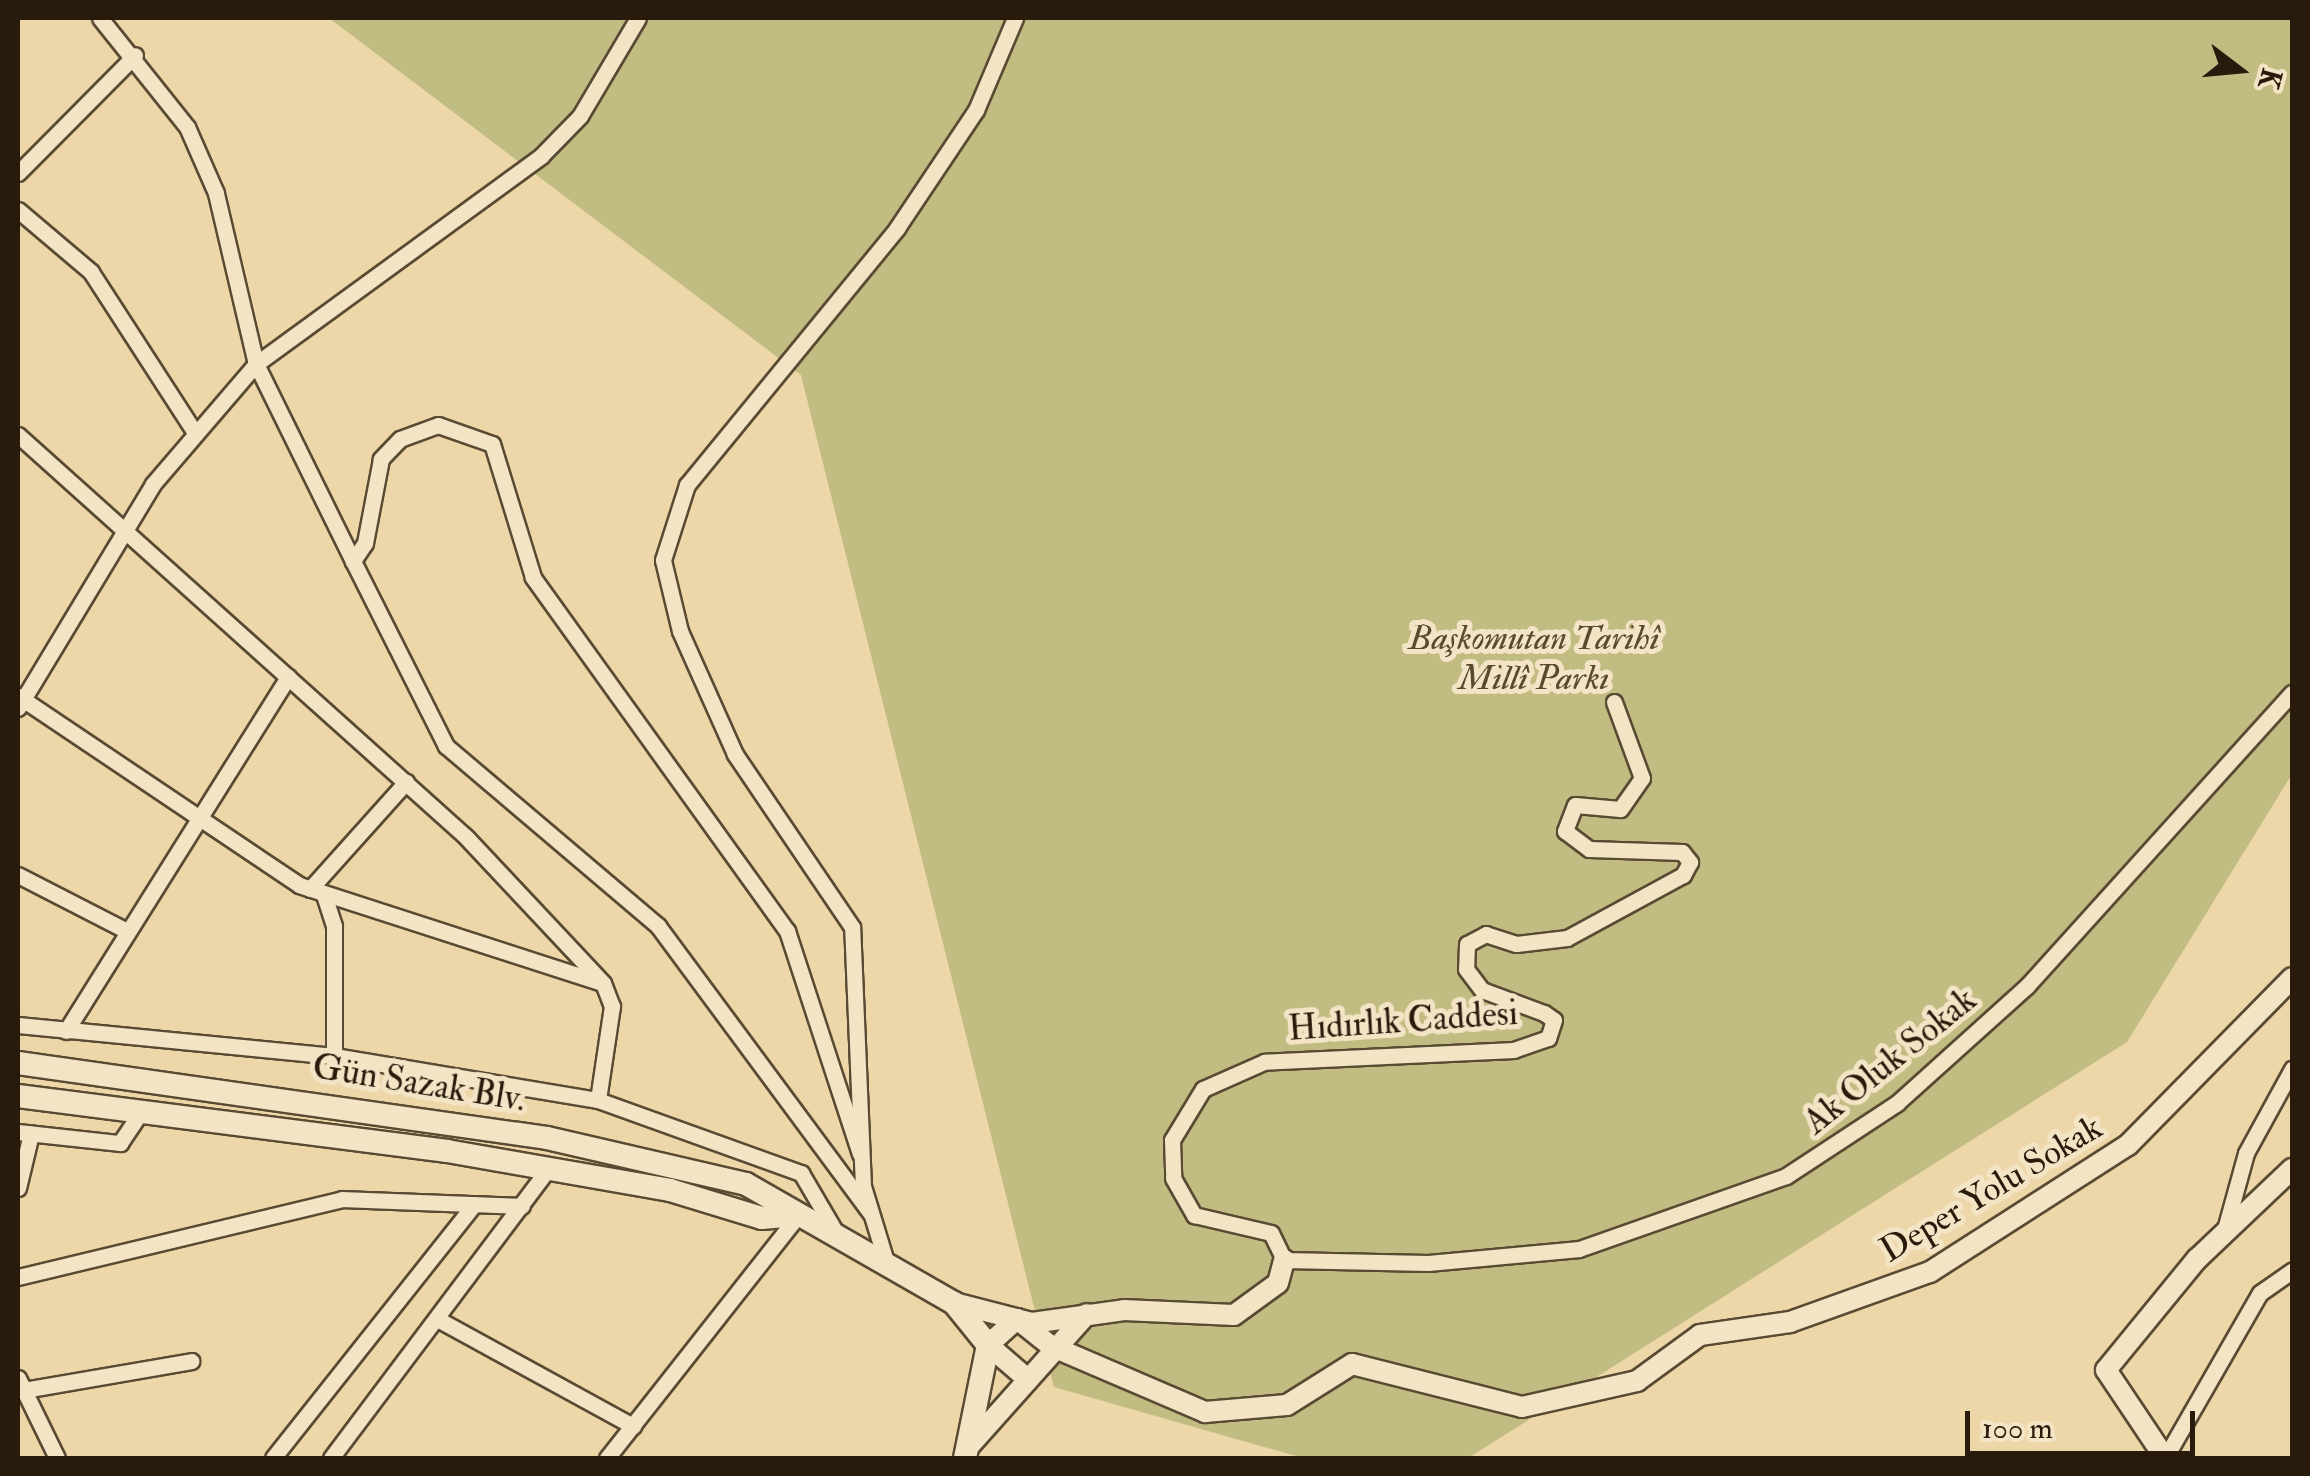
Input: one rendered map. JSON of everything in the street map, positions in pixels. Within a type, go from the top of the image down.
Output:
[{"type":"main road","name":"Gün Sazak Blv.","points":[[18,1064],[653,1157],[746,1184],[838,1236],[889,1272],[954,1303]]},
{"type":"main road","name":"Gün Sazak Blv.","points":[[18,1096],[549,1168],[762,1218],[798,1215]]},
{"type":"main road","points":[[954,1303],[988,1345],[965,1457]]},
{"type":"street","points":[[100,18],[135,55],[187,126],[216,193],[256,364],[446,746],[658,926],[870,1214]]},
{"type":"street","points":[[889,1272],[870,1214],[860,1154],[852,927],[735,754],[680,631],[663,560],[687,485],[897,228],[976,110],[1015,18]]},
{"type":"street","points":[[603,983],[317,892],[194,820],[19,701],[121,534],[194,432],[256,364],[541,156],[580,116],[639,19]]},
{"type":"street","points":[[18,173],[135,55]]},
{"type":"street","points":[[18,210],[91,272],[194,432]]},
{"type":"street","points":[[353,561],[391,446],[438,425],[492,444],[533,577],[787,931],[860,1154]]},
{"type":"street","points":[[18,435],[121,534],[406,782],[603,983],[612,1006],[598,1100]]},
{"type":"street","points":[[66,1032],[194,820],[288,678]]},
{"type":"street","name":"Ak Oluk Sokak","points":[[1284,1260],[1428,1263],[1579,1249],[1825,1156],[2027,986],[2292,693]]},
{"type":"street","name":"Hıdırlık Caddesi","points":[[1284,1260],[1270,1233],[1218,1225],[1183,1202],[1172,1160],[1184,1112],[1204,1089],[1264,1062],[1514,1050],[1548,1038],[1554,1020],[1504,1005],[1472,977],[1467,944],[1486,934],[1516,944],[1567,938],[1670,883],[1690,862],[1673,851],[1589,850],[1565,831],[1575,804],[1620,809],[1642,778],[1614,702]]},
{"type":"street","points":[[317,892],[406,782]]},
{"type":"street","points":[[18,875],[127,931]]},
{"type":"street","points":[[317,892],[334,926],[334,1056]]},
{"type":"street","name":"Deper Yolu Sokak","points":[[1017,1319],[1050,1346],[1205,1412],[1287,1406],[1352,1364],[1522,1408],[1637,1381],[1700,1335],[1790,1322],[1930,1272],[2128,1145],[2292,978]]},
{"type":"street","points":[[18,1026],[334,1056],[598,1100],[801,1173],[838,1236]]},
{"type":"street","points":[[2224,1234],[2246,1153],[2292,1070]]},
{"type":"street","points":[[18,1188],[24,1133],[120,1143],[142,1110]]},
{"type":"street","points":[[331,1458],[441,1321],[549,1168]]},
{"type":"street","points":[[2292,1169],[2224,1234],[2106,1370],[2165,1458],[2260,1293],[2292,1272]]},
{"type":"street","points":[[18,1277],[342,1200],[522,1206]]},
{"type":"street","points":[[273,1458],[474,1204]]},
{"type":"street","points":[[608,1458],[798,1215]]},
{"type":"street","points":[[954,1303],[1017,1319],[1088,1313],[1234,1314],[1278,1283],[1284,1260]]},
{"type":"street","points":[[965,1457],[1024,1376],[1050,1346],[1088,1313]]},
{"type":"street","points":[[1017,1319],[988,1345],[1024,1376]]},
{"type":"street","points":[[441,1321],[633,1426]]},
{"type":"street","points":[[57,1458],[19,1387],[191,1361]]},
{"type":"green space","name":"Başkomutan Tarihî Millî Parkı","points":[[329,18],[2292,18],[2292,774],[2127,1042],[1468,1458],[1303,1458],[1054,1387],[801,375]]}]
